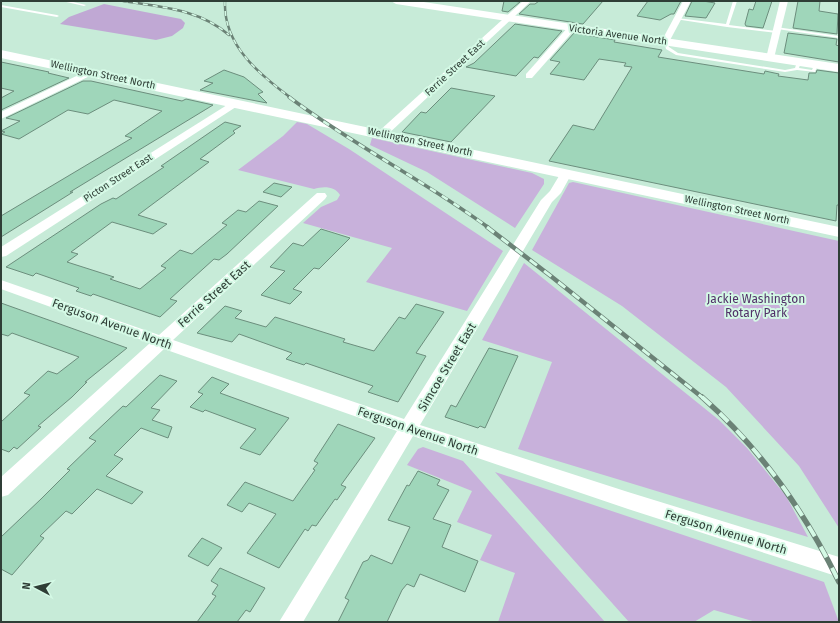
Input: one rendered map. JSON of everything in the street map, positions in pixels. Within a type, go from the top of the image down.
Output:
[{"type":"main road","name":"Victoria Avenue North","points":[[396,1],[770,58],[798,66],[816,64],[839,68]]},
{"type":"main road","name":"Wellington Street North","points":[[1,54],[839,232]]},
{"type":"street","name":"Ferrie Street East","points":[[382,134],[527,1]]},
{"type":"street","points":[[665,42],[687,1]]},
{"type":"street","points":[[770,58],[784,1]]},
{"type":"street","points":[[529,76],[572,28]]},
{"type":"street","points":[[1,116],[91,72]]},
{"type":"street","name":"Picton Street East","points":[[1,253],[235,103]]},
{"type":"street","name":"Simcoe Street East","points":[[290,622],[548,200],[555,193],[566,174]]},
{"type":"street","name":"Ferrie Street East","points":[[1,489],[321,196]]},
{"type":"street","name":"Ferguson Avenue North","points":[[1,284],[161,342],[410,428],[743,538],[839,567]]},
{"type":"lane","points":[[64,1],[84,5]]},
{"type":"lane","points":[[727,26],[735,1]]},
{"type":"lane","points":[[1,6],[57,16]]},
{"type":"lane","points":[[677,19],[727,26],[839,37]]},
{"type":"lane","points":[[665,42],[667,48],[677,54],[785,71],[798,66]]},
{"type":"green space","points":[[297,122],[307,124],[349,149],[503,251],[467,311],[366,282],[392,248],[303,223],[321,207],[337,200],[340,195],[332,188],[321,187],[314,189],[238,170],[283,136]]},
{"type":"green space","points":[[372,138],[532,173],[544,179],[544,184],[515,228],[427,172],[370,145]]},
{"type":"green space","name":"Jackie Washington Rotary Park","points":[[573,182],[839,241],[839,528],[799,466],[726,387],[622,306],[532,250],[569,183]]},
{"type":"green space","points":[[524,263],[719,420],[747,448],[786,496],[808,537],[518,449],[552,362],[482,340]]},
{"type":"green space","points":[[423,447],[463,461],[605,622],[498,622],[515,573],[480,560],[492,535],[457,522],[472,491],[407,465],[418,449]]},
{"type":"green space","points":[[495,472],[824,582],[839,622],[756,622],[714,610],[694,622],[629,622]]},
{"type":"shaded area","points":[[104,4],[181,19],[185,23],[183,28],[172,36],[156,40],[60,24],[69,17]]},
{"type":"building","points":[[504,1],[520,2],[508,12],[502,11]]},
{"type":"building","points":[[539,1],[603,1],[583,24],[519,14],[530,4],[535,4]]},
{"type":"building","points":[[648,1],[681,1],[674,14],[660,20],[637,16]]},
{"type":"building","points":[[692,1],[715,3],[706,18],[685,16]]},
{"type":"building","points":[[756,1],[772,1],[763,28],[746,26],[745,24],[749,9],[753,10]]},
{"type":"building","points":[[798,1],[820,1],[819,11],[838,14],[837,34],[793,28]]},
{"type":"building","points":[[515,24],[562,31],[538,58],[534,57],[516,76],[466,67],[474,63]]},
{"type":"building","points":[[574,33],[615,40],[614,42],[662,50],[658,57],[764,74],[765,71],[779,74],[778,76],[808,80],[809,73],[816,73],[817,70],[839,73],[839,205],[837,205],[836,221],[549,161],[573,125],[594,130],[632,67],[624,66],[626,63],[599,59],[584,80],[550,74],[560,62],[550,60]]},
{"type":"building","points":[[788,33],[837,39],[836,45],[839,46],[839,62],[784,53]]},
{"type":"building","points":[[1,62],[49,72],[48,73],[69,78],[1,110],[1,98],[14,91],[1,88]]},
{"type":"building","points":[[224,70],[244,77],[263,92],[258,94],[267,103],[200,90],[213,83],[204,81]]},
{"type":"building","points":[[83,81],[91,81],[182,101],[186,99],[213,105],[70,192],[73,192],[1,237],[1,216],[132,138],[125,136],[162,111],[114,100],[88,114],[68,110],[19,139],[1,134],[5,132],[1,131],[20,121],[6,118]]},
{"type":"building","points":[[451,88],[495,96],[451,142],[402,132],[421,112],[426,113]]},
{"type":"building","points":[[225,122],[241,126],[233,131],[235,133],[200,159],[209,162],[138,215],[167,224],[153,234],[112,222],[71,252],[78,254],[67,262],[114,277],[110,279],[140,289],[166,268],[161,266],[180,250],[192,254],[227,225],[222,223],[238,210],[246,212],[259,201],[278,206],[227,254],[219,260],[214,259],[170,299],[177,301],[160,317],[93,294],[91,296],[76,291],[79,288],[36,273],[33,276],[6,267],[101,204],[113,198],[116,199],[164,167],[161,166]]},
{"type":"building","points":[[274,183],[292,187],[281,197],[263,192]]},
{"type":"building","points":[[321,229],[350,238],[319,269],[314,268],[293,289],[302,292],[290,304],[261,295],[285,271],[270,267],[293,243],[303,246]]},
{"type":"building","points":[[1,303],[127,348],[85,382],[87,382],[38,426],[41,427],[17,449],[14,447],[9,452],[1,449],[1,422],[30,395],[24,393],[48,371],[57,374],[79,357],[12,333],[8,336],[1,334]]},
{"type":"building","points":[[416,304],[444,312],[416,353],[426,356],[398,402],[368,392],[373,386],[306,363],[304,365],[286,359],[292,353],[239,334],[232,342],[197,333],[225,306],[242,311],[235,318],[266,327],[275,317],[345,339],[343,342],[374,351],[399,317],[405,319]]},
{"type":"building","points":[[489,348],[518,356],[485,428],[480,426],[478,428],[445,417],[451,405],[456,407]]},
{"type":"building","points":[[160,375],[177,381],[151,408],[160,410],[152,420],[172,427],[168,438],[141,428],[114,455],[123,459],[106,476],[143,492],[132,504],[97,489],[72,514],[66,511],[40,536],[44,538],[12,575],[1,569],[1,537],[70,470],[67,469],[96,441],[89,438],[123,406],[126,407]]},
{"type":"building","points":[[212,377],[229,384],[220,393],[289,418],[260,455],[240,448],[256,429],[205,410],[203,412],[190,407],[203,394],[198,392]]},
{"type":"building","points":[[338,424],[375,438],[341,485],[346,487],[337,500],[335,499],[316,526],[312,525],[308,531],[305,529],[279,568],[247,553],[276,514],[249,503],[242,512],[227,505],[245,482],[293,501],[315,470],[313,469],[318,463],[314,461]]},
{"type":"building","points":[[418,471],[440,480],[437,485],[449,490],[433,519],[451,525],[442,547],[478,561],[465,592],[420,574],[414,587],[407,584],[402,590],[387,622],[338,622],[349,600],[345,598],[363,562],[368,560],[371,555],[392,564],[410,527],[388,520],[407,485],[409,486]]},
{"type":"building","points":[[202,538],[222,548],[208,566],[188,556]]},
{"type":"building","points":[[220,568],[265,588],[250,612],[246,610],[237,622],[197,622],[216,596],[212,594],[218,585],[211,581]]},
{"type":"railway","points":[[123,1],[179,10],[192,14],[217,26],[229,35]]},
{"type":"railway","points":[[225,1],[226,17],[230,31],[245,57],[267,79],[291,98]]},
{"type":"railway","points":[[289,97],[338,131],[440,194],[489,228]]},
{"type":"railway","points":[[487,227],[703,398]]},
{"type":"railway","points":[[702,397],[744,438],[780,483],[812,531],[839,582]]}]
